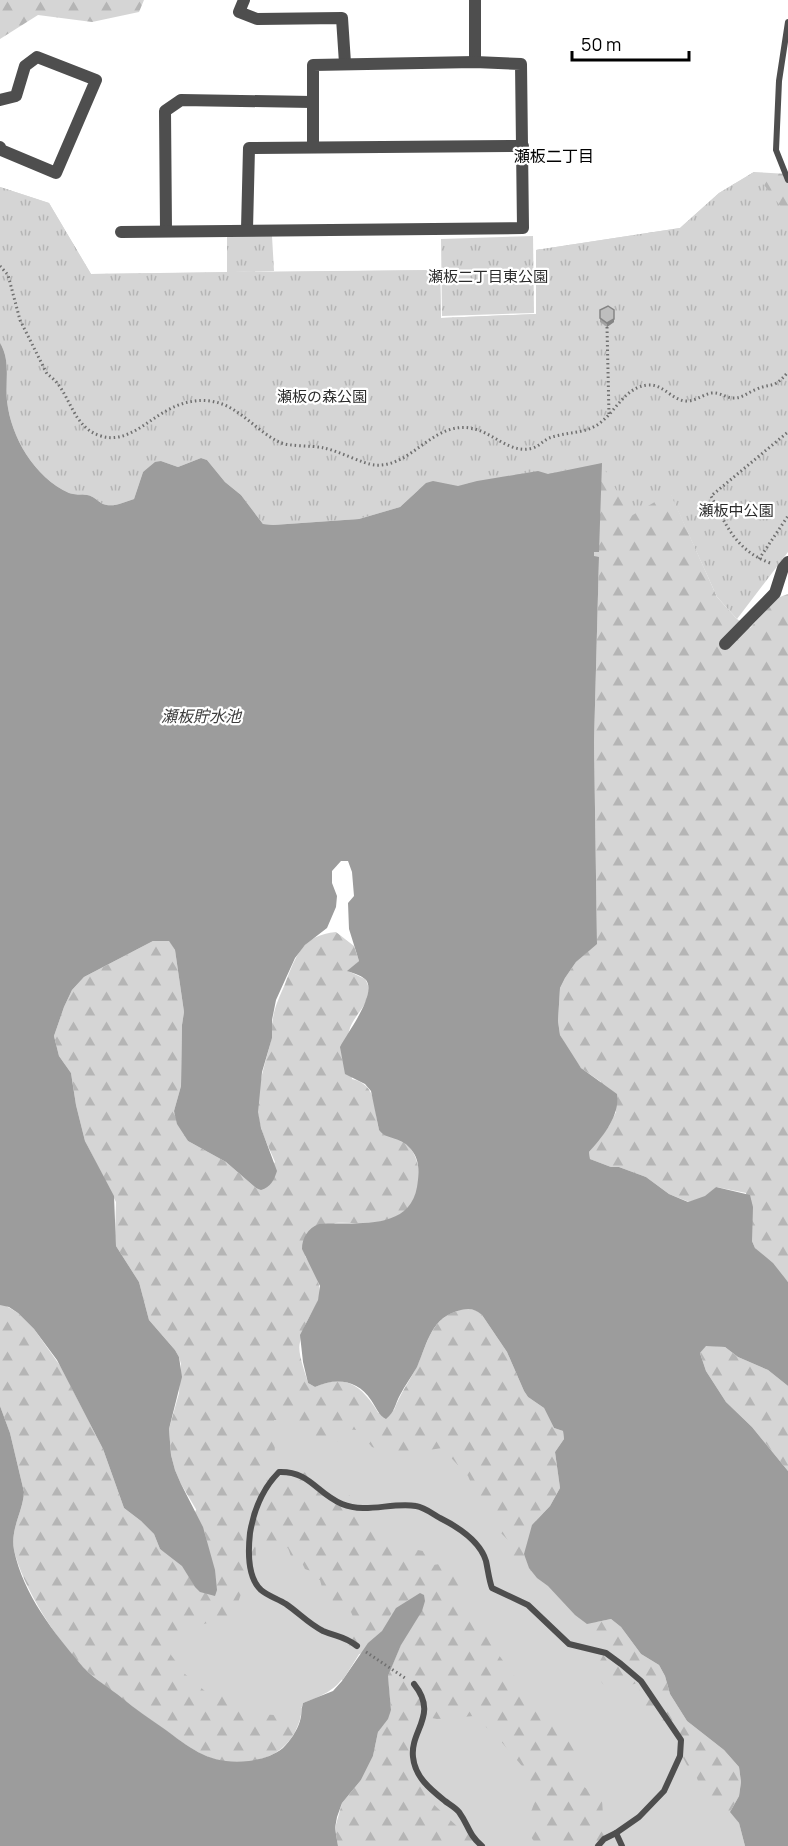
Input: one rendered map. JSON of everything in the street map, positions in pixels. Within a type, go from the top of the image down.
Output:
[{"type":"street","points":[[244,0],[239,12],[257,19],[342,18],[345,63]]},
{"type":"street","points":[[475,0],[475,62]]},
{"type":"street","points":[[0,100],[16,96],[25,66],[37,57],[96,80],[56,173],[1,150],[0,147]]},
{"type":"street","points":[[121,232],[524,228],[521,64],[475,62],[313,65],[313,147]]},
{"type":"street","points":[[166,230],[165,111],[181,100],[312,102]]},
{"type":"street","points":[[247,229],[249,148],[523,146]]},
{"type":"street","points":[[725,644],[775,593],[785,565]]},
{"type":"lane","points":[[788,22],[779,81],[776,150],[788,180]]},
{"type":"lane","points":[[357,1646],[345,1637],[326,1632],[310,1624],[284,1603],[261,1590],[249,1568],[253,1515],[260,1497],[279,1472],[291,1471],[303,1475],[323,1494],[344,1505],[373,1509],[417,1506],[454,1525],[475,1543],[485,1559],[492,1588],[528,1605],[569,1644],[606,1653],[642,1681],[681,1740],[680,1756],[664,1791],[639,1817],[604,1839],[598,1846]]},
{"type":"lane","points":[[414,1684],[420,1691],[424,1708],[423,1725],[413,1743],[413,1758],[418,1777],[458,1811],[472,1837],[482,1846]]},
{"type":"lane","points":[[616,1833],[622,1846]]},
{"type":"path","points":[[0,266],[8,275],[20,320],[35,346],[39,361],[47,374],[55,379],[75,415],[87,430],[103,437],[124,436],[166,411],[195,400],[213,401],[228,408],[280,443],[324,448],[376,465],[403,460],[435,435],[458,429],[470,428],[519,449],[534,447],[547,439],[585,431],[599,424],[626,395],[639,387],[651,384],[686,401],[711,393],[718,393],[729,398],[740,398],[757,389],[775,384],[788,372]]},
{"type":"path","points":[[607,327],[609,415]]},
{"type":"path","points":[[785,565],[759,559],[732,537],[711,496],[788,432]]},
{"type":"path","points":[[759,559],[788,516]]},
{"type":"path","points":[[357,1646],[414,1684]]},
{"type":"green space","points":[[0,0],[144,0],[139,12],[92,22],[38,15],[0,39]]},
{"type":"green space","points":[[754,172],[788,174],[788,411],[671,494],[717,597],[737,619],[750,628],[777,598],[788,594],[788,1282],[755,1248],[752,1241],[746,1193],[716,1187],[705,1197],[689,1202],[669,1194],[646,1177],[590,1159],[589,1152],[609,1126],[616,1112],[601,1082],[581,1068],[570,1053],[560,1035],[558,1021],[560,988],[565,978],[576,962],[597,943],[594,742],[599,557],[594,557],[594,552],[599,552],[2,346],[0,343],[0,187],[49,203],[91,274],[440,270],[441,318],[536,314],[536,250],[680,228],[719,193]]},
{"type":"green space","name":"瀬板の森公園","points":[[754,172],[788,216],[788,552],[737,619],[717,597],[670,493],[631,516],[601,463],[548,474],[538,471],[458,486],[433,481],[426,483],[400,507],[359,519],[273,525],[263,524],[241,495],[225,482],[207,460],[201,458],[178,467],[161,461],[143,472],[134,499],[118,504],[107,505],[94,497],[69,493],[56,486],[35,466],[26,455],[13,428],[7,401],[5,357],[0,343],[0,187],[49,203],[91,274],[227,272],[227,236],[272,236],[274,271],[232,272],[440,270],[441,318],[536,314],[536,250],[680,228],[719,193]]},
{"type":"green space","name":"瀬板二丁目東公園","points":[[533,236],[534,313],[442,316],[441,239]]},
{"type":"green space","points":[[336,932],[354,946],[359,961],[348,971],[365,979],[369,993],[349,1031],[352,1079],[360,1082],[371,1092],[379,1130],[401,1140],[411,1150],[419,1170],[419,1182],[411,1203],[395,1218],[381,1222],[335,1223],[305,1256],[319,1284],[320,1293],[304,1328],[299,1346],[308,1383],[315,1387],[337,1381],[347,1382],[362,1391],[381,1417],[394,1410],[431,1333],[442,1319],[466,1309],[474,1310],[482,1315],[507,1352],[528,1397],[544,1408],[554,1428],[563,1431],[564,1439],[555,1452],[560,1488],[550,1506],[531,1526],[527,1539],[537,1578],[586,1624],[611,1619],[621,1627],[641,1654],[659,1665],[670,1694],[687,1721],[724,1750],[739,1767],[741,1782],[739,1796],[730,1812],[708,1807],[695,1773],[688,1767],[672,1737],[649,1716],[637,1683],[616,1690],[603,1684],[594,1672],[606,1650],[554,1608],[548,1597],[526,1582],[514,1560],[510,1542],[496,1528],[496,1515],[477,1497],[468,1476],[442,1448],[396,1455],[372,1447],[357,1430],[344,1429],[341,1440],[326,1446],[289,1420],[274,1420],[275,1458],[266,1479],[278,1486],[290,1475],[312,1471],[362,1503],[372,1526],[387,1527],[402,1547],[423,1551],[432,1565],[457,1562],[463,1600],[477,1612],[490,1643],[537,1707],[568,1734],[576,1753],[564,1762],[574,1780],[602,1799],[606,1846],[537,1846],[530,1835],[528,1825],[534,1795],[523,1779],[522,1766],[499,1739],[474,1716],[437,1719],[427,1717],[411,1746],[409,1764],[425,1775],[430,1801],[460,1829],[492,1846],[338,1846],[335,1828],[342,1803],[361,1780],[373,1756],[378,1732],[391,1710],[388,1676],[401,1645],[412,1629],[414,1596],[396,1608],[382,1631],[359,1654],[342,1681],[341,1664],[346,1657],[341,1649],[341,1637],[356,1624],[351,1612],[339,1615],[330,1595],[323,1591],[320,1580],[314,1579],[301,1561],[292,1559],[288,1548],[273,1552],[266,1544],[264,1534],[255,1534],[256,1558],[262,1579],[254,1573],[249,1579],[228,1624],[218,1625],[214,1621],[194,1627],[172,1640],[171,1655],[185,1674],[206,1692],[232,1695],[245,1713],[274,1715],[302,1708],[296,1731],[281,1749],[267,1757],[250,1762],[234,1763],[206,1756],[181,1741],[86,1670],[53,1631],[25,1580],[18,1564],[13,1542],[24,1492],[10,1433],[0,1406],[0,1305],[3,1304],[18,1313],[34,1329],[61,1367],[103,1449],[124,1508],[154,1534],[160,1549],[176,1559],[201,1592],[215,1570],[200,1516],[181,1484],[171,1455],[169,1429],[179,1393],[181,1364],[179,1357],[149,1320],[139,1282],[116,1246],[116,1202],[85,1141],[71,1073],[59,1056],[54,1036],[72,990],[84,977],[153,941],[169,940],[175,950],[184,1012],[181,1086],[174,1111],[188,1141],[226,1162],[256,1188],[275,1162],[261,1127],[258,1096],[272,1038],[275,1009],[302,948],[316,937]]},
{"type":"green space","points":[[706,1345],[725,1347],[738,1357],[768,1370],[788,1386],[788,1471],[752,1427],[726,1402],[706,1371],[700,1353]]},
{"type":"green space","points":[[254,1393],[481,1429],[597,1622],[739,1823],[745,1846],[430,1846],[403,1828],[388,1676],[401,1645],[359,1654],[337,1685],[324,1694],[303,1703],[294,1734],[181,1701],[141,1621]]},
{"type":"water","name":"瀬板貯水池","points":[[0,343],[7,364],[9,415],[26,454],[45,477],[56,486],[71,494],[94,497],[107,505],[134,499],[143,472],[155,462],[161,461],[178,467],[201,458],[207,460],[225,482],[241,495],[263,524],[273,525],[359,519],[400,507],[426,483],[433,481],[458,486],[538,471],[548,474],[602,463],[599,552],[594,552],[594,556],[599,557],[594,742],[597,944],[576,962],[565,978],[560,988],[558,1021],[560,1035],[581,1068],[617,1094],[613,1118],[589,1152],[590,1159],[646,1177],[669,1194],[688,1202],[705,1196],[716,1187],[750,1195],[753,1207],[752,1241],[755,1248],[773,1263],[788,1282],[788,1386],[768,1370],[738,1357],[725,1347],[706,1346],[700,1353],[706,1371],[726,1402],[752,1427],[788,1471],[788,1846],[745,1846],[739,1823],[730,1812],[739,1796],[741,1782],[739,1767],[724,1750],[687,1721],[670,1694],[659,1665],[641,1654],[621,1627],[611,1619],[587,1624],[575,1615],[529,1568],[524,1554],[532,1525],[550,1506],[560,1488],[555,1452],[564,1439],[563,1431],[554,1428],[544,1408],[528,1397],[507,1352],[482,1315],[472,1309],[467,1309],[451,1313],[443,1318],[432,1332],[417,1367],[393,1411],[386,1419],[379,1414],[366,1393],[353,1384],[339,1381],[315,1387],[308,1383],[300,1335],[318,1300],[320,1286],[302,1249],[304,1237],[319,1224],[377,1222],[403,1212],[412,1202],[418,1178],[417,1160],[409,1147],[379,1130],[371,1091],[365,1084],[345,1074],[340,1047],[355,1023],[368,993],[365,979],[347,971],[359,961],[349,929],[348,903],[354,896],[352,872],[348,861],[341,861],[332,871],[332,883],[337,896],[336,907],[327,928],[305,945],[295,958],[276,1000],[272,1020],[272,1038],[262,1072],[258,1112],[261,1128],[277,1171],[267,1187],[261,1190],[256,1188],[226,1162],[188,1141],[177,1124],[174,1111],[181,1086],[184,1012],[175,950],[169,941],[153,941],[84,977],[72,990],[54,1036],[59,1056],[71,1073],[85,1141],[114,1196],[116,1246],[139,1282],[149,1320],[179,1357],[182,1377],[169,1429],[171,1455],[181,1484],[203,1527],[215,1570],[217,1590],[215,1596],[200,1592],[182,1566],[160,1549],[154,1534],[124,1508],[103,1449],[57,1360],[34,1329],[18,1313],[9,1307],[0,1305]]},
{"type":"water","points":[[0,1406],[10,1433],[24,1492],[15,1528],[14,1550],[24,1582],[32,1597],[51,1627],[87,1671],[137,1710],[203,1754],[223,1761],[235,1762],[258,1759],[279,1751],[297,1728],[303,1703],[333,1691],[368,1643],[382,1631],[396,1608],[420,1593],[424,1595],[422,1611],[401,1645],[388,1676],[391,1710],[388,1719],[378,1732],[373,1756],[361,1780],[342,1803],[337,1817],[335,1828],[338,1846],[0,1846]]},
{"type":"building","points":[[608,306],[614,310],[614,319],[607,323],[600,318],[600,310]]},
{"type":"district","name":"瀬板二丁目","points":[[554,156]]},
{"type":"park label","name":"瀬板中公園","points":[[736,510]]}]
